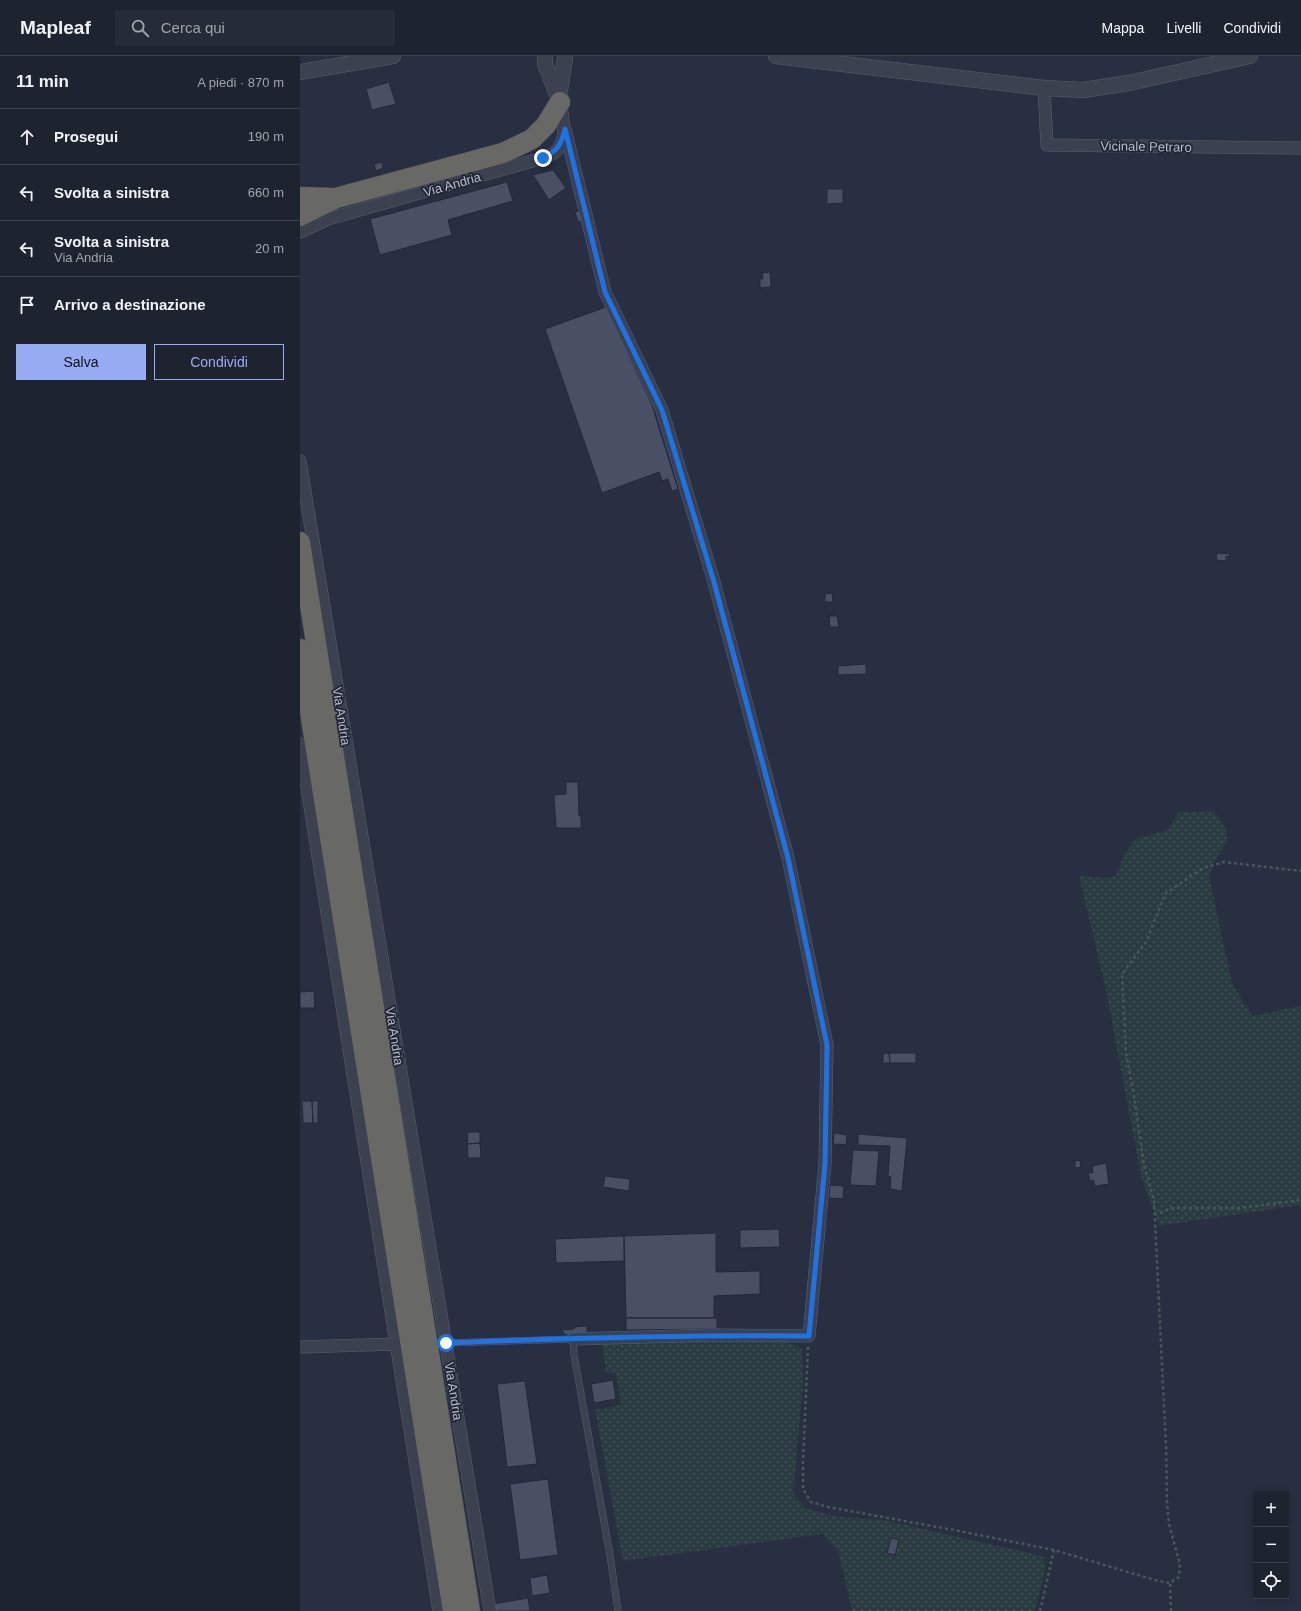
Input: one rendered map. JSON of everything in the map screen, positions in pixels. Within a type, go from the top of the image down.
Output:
[{"type":"highway","points":[[300,216],[336,198],[503,153],[532,139],[546,125],[560,100]]},
{"type":"highway","points":[[300,197],[336,198]]},
{"type":"highway","points":[[300,542],[470,1611]]},
{"type":"highway","points":[[300,649],[454,1611]]},
{"type":"street","points":[[300,72],[393,56]]},
{"type":"street","points":[[776,56],[1044,88],[1084,90],[1129,83],[1250,56]]},
{"type":"street","points":[[560,100],[566,57]]},
{"type":"street","points":[[542,59],[560,100],[565,129],[605,292],[662,410],[714,582],[788,858],[827,1045],[825,1164],[809,1336],[712,1335],[573,1339]]},
{"type":"street","name":"Vicinale Petraro","points":[[1044,88],[1047,145],[1301,148]]},
{"type":"street","name":"Via Andria","points":[[300,232],[328,219],[543,158],[555,152],[562,140],[565,129]]},
{"type":"street","name":"Via Andria","points":[[300,461],[490,1611]]},
{"type":"street","points":[[300,744],[439,1611]]},
{"type":"street","points":[[300,1347],[396,1344]]},
{"type":"lane","points":[[446,1343],[573,1339],[574,1355],[610,1555],[618,1611]]},
{"type":"path","points":[[809,1336],[803,1489],[811,1502],[828,1507],[1054,1550],[1129,1573],[1170,1583],[1179,1577],[1180,1564],[1169,1524],[1167,1502],[1166,1446],[1154,1201],[1144,1165],[1126,1053],[1122,974],[1146,942],[1165,894],[1203,868],[1224,862],[1301,871]]},
{"type":"path","points":[[1154,1214],[1173,1208],[1240,1208],[1301,1200]]},
{"type":"path","points":[[1040,1611],[1054,1550]]},
{"type":"path","points":[[1170,1583],[1171,1611]]},
{"type":"shaded area","points":[[1214,811],[1226,829],[1227,841],[1216,858],[1209,876],[1232,983],[1252,1016],[1301,1006],[1301,1205],[1159,1226],[1141,1176],[1106,990],[1079,876],[1109,878],[1117,874],[1123,856],[1136,839],[1168,830],[1179,812]]},
{"type":"shaded area","points":[[781,1340],[802,1348],[803,1385],[793,1493],[805,1508],[839,1517],[884,1520],[1042,1556],[1046,1567],[1035,1611],[852,1611],[838,1551],[823,1534],[623,1561],[595,1410],[621,1405],[616,1373],[606,1373],[602,1341]]},
{"type":"building","points":[[389,82],[396,104],[372,110],[366,89]]},
{"type":"building","points":[[382,162],[383,168],[376,171],[374,164]]},
{"type":"building","points":[[553,170],[566,188],[549,200],[533,175]]},
{"type":"building","points":[[507,182],[513,201],[448,220],[452,235],[380,255],[370,219]]},
{"type":"building","points":[[827,189],[843,189],[843,203],[827,204]]},
{"type":"building","points":[[580,211],[582,221],[578,222],[575,212]]},
{"type":"building","points":[[770,272],[771,287],[760,288],[760,279],[763,279],[762,273]]},
{"type":"building","points":[[606,307],[652,405],[678,489],[672,491],[668,479],[662,481],[659,472],[602,493],[545,329]]},
{"type":"building","points":[[1217,553],[1230,554],[1229,557],[1226,556],[1226,561],[1216,560]]},
{"type":"building","points":[[832,593],[833,602],[825,602],[825,594]]},
{"type":"building","points":[[829,616],[837,616],[839,627],[830,627]]},
{"type":"building","points":[[866,664],[866,674],[838,675],[838,666]]},
{"type":"building","points":[[566,782],[578,782],[579,816],[581,816],[581,828],[556,828],[554,795],[566,794]]},
{"type":"building","points":[[314,991],[315,1008],[300,1008],[300,992]]},
{"type":"building","points":[[889,1053],[916,1053],[916,1063],[890,1063]]},
{"type":"building","points":[[889,1053],[890,1063],[883,1063],[883,1054]]},
{"type":"building","points":[[302,1101],[312,1101],[313,1123],[303,1123]]},
{"type":"building","points":[[312,1101],[318,1101],[318,1123],[313,1123]]},
{"type":"building","points":[[468,1132],[480,1132],[480,1143],[467,1144]]},
{"type":"building","points":[[834,1133],[847,1135],[846,1145],[833,1144]]},
{"type":"building","points":[[858,1134],[907,1138],[902,1191],[890,1189],[891,1177],[888,1176],[890,1146],[858,1145]]},
{"type":"building","points":[[480,1143],[481,1158],[468,1158],[467,1144]]},
{"type":"building","points":[[853,1150],[879,1151],[876,1186],[850,1185]]},
{"type":"building","points":[[1080,1160],[1081,1167],[1075,1168],[1075,1161]]},
{"type":"building","points":[[1106,1163],[1109,1184],[1095,1186],[1093,1180],[1090,1181],[1088,1173],[1093,1173],[1092,1166]]},
{"type":"building","points":[[605,1176],[630,1179],[629,1191],[603,1187]]},
{"type":"building","points":[[830,1185],[844,1186],[843,1199],[829,1198]]},
{"type":"building","points":[[779,1229],[780,1247],[740,1248],[740,1230]]},
{"type":"building","points":[[716,1233],[716,1272],[760,1271],[760,1294],[714,1296],[714,1318],[626,1318],[624,1236]]},
{"type":"building","points":[[624,1236],[624,1261],[556,1263],[555,1239]]},
{"type":"building","points":[[626,1318],[717,1318],[717,1329],[626,1330]]},
{"type":"building","points":[[587,1326],[587,1334],[566,1335],[561,1330],[574,1329],[574,1327]]},
{"type":"building","points":[[613,1380],[616,1399],[594,1403],[591,1384]]},
{"type":"building","points":[[525,1381],[537,1464],[507,1467],[497,1384]]},
{"type":"building","points":[[548,1479],[558,1555],[520,1560],[510,1484]]},
{"type":"building","points":[[891,1538],[899,1540],[895,1555],[887,1553]]},
{"type":"building","points":[[547,1575],[550,1593],[532,1596],[530,1578]]},
{"type":"building","points":[[528,1598],[530,1611],[494,1611],[493,1604]]},
{"type":"route","points":[[446,1343],[536,1339],[558,1340],[712,1335],[809,1336],[825,1164],[827,1045],[788,858],[714,582],[662,410],[605,292],[565,129],[562,140],[555,152],[543,158]]}]
